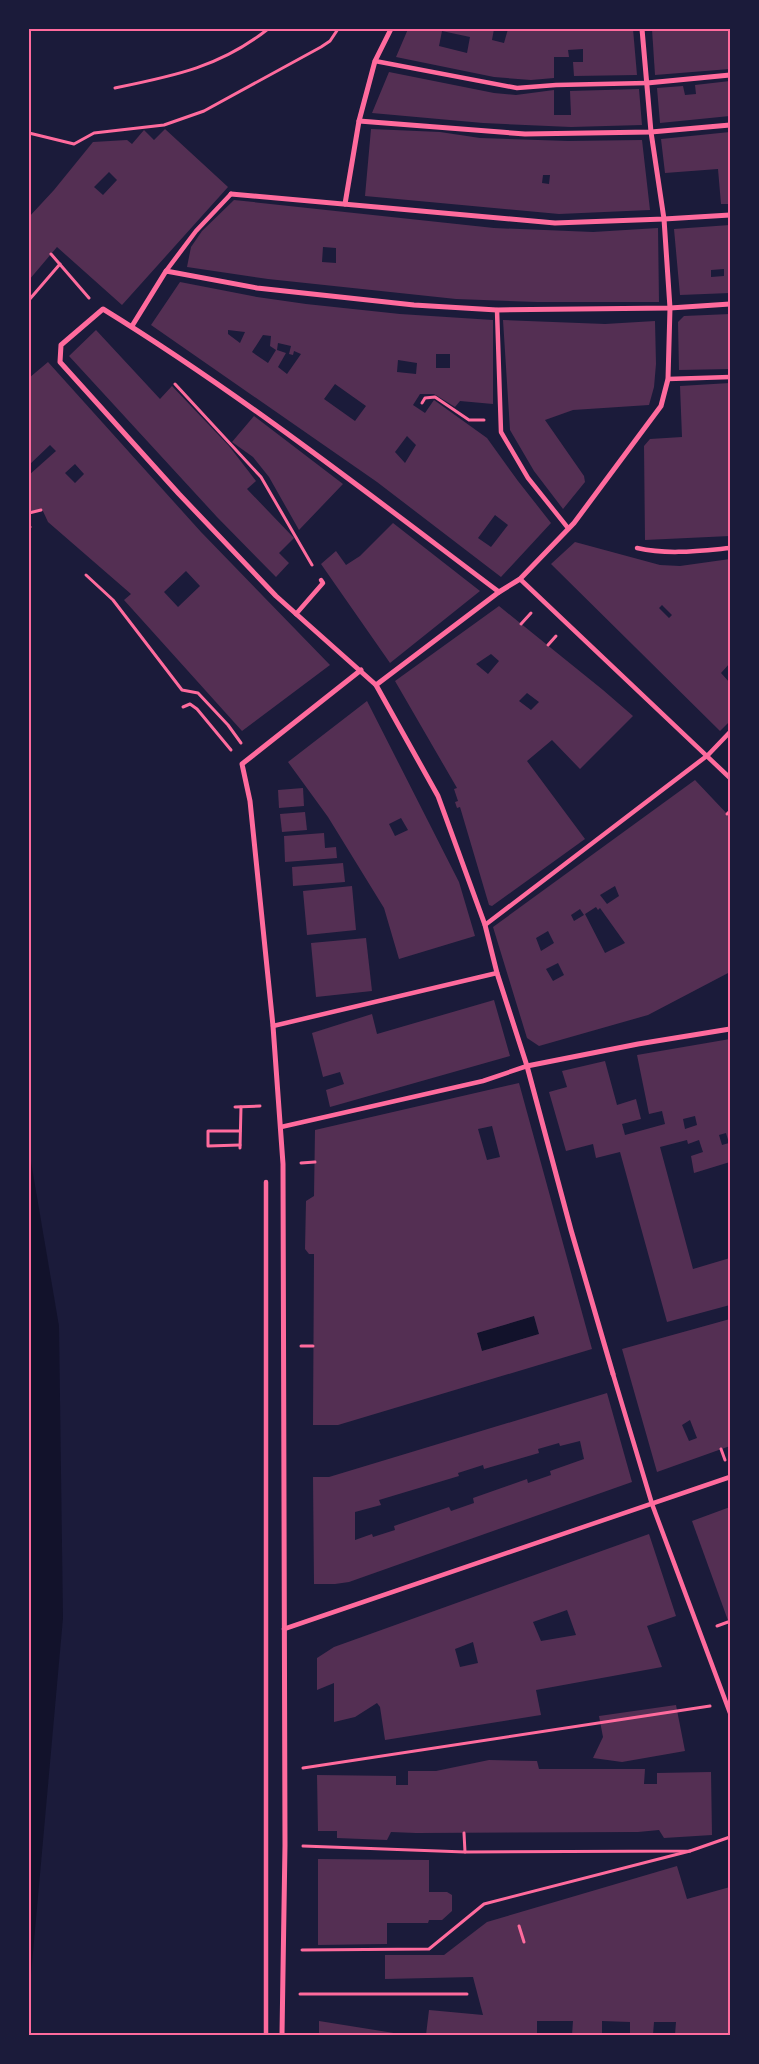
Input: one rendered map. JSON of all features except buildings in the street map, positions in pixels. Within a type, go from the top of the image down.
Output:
[{"type":"street","points":[[345,204],[359,120],[375,61],[390,29]]},
{"type":"street","points":[[376,685],[499,592],[520,579],[568,528],[661,406],[668,379],[670,308],[664,219],[652,132],[642,29]]},
{"type":"street","points":[[375,61],[517,88],[556,84],[647,83],[730,75]]},
{"type":"street","points":[[359,120],[525,134],[652,132],[730,125]]},
{"type":"street","points":[[132,326],[166,271],[196,231],[231,194],[555,223],[730,215]]},
{"type":"street","points":[[166,271],[257,288],[414,305],[497,310],[670,308],[730,304]]},
{"type":"street","points":[[499,592],[308,449],[132,326],[103,309],[61,345],[60,362],[186,501],[276,596],[376,685],[438,796],[485,925],[497,973],[528,1066],[571,1230],[652,1504],[730,1713]]},
{"type":"street","points":[[497,310],[500,432],[528,478],[568,528]]},
{"type":"street","points":[[668,379],[730,377]]},
{"type":"street","points":[[636,548],[665,553],[730,548]]},
{"type":"street","points":[[520,579],[708,755],[730,778]]},
{"type":"street","points":[[296,614],[323,583],[321,580]]},
{"type":"street","points":[[282,2035],[285,1771],[281,1127],[273,1026],[250,801],[242,764],[360,670]]},
{"type":"street","points":[[485,925],[708,755],[730,732]]},
{"type":"street","points":[[273,1026],[497,973]]},
{"type":"street","points":[[281,1127],[483,1082],[528,1066],[638,1044],[730,1029]]},
{"type":"street","points":[[266,1182],[266,2035]]},
{"type":"street","points":[[284,1629],[730,1477]]},
{"type":"path","points":[[116,88],[168,78],[203,66],[247,45],[268,29]]},
{"type":"path","points":[[29,133],[74,144],[94,133],[164,124],[204,111],[321,47],[330,41],[338,29]]},
{"type":"path","points":[[51,254],[92,302]]},
{"type":"path","points":[[29,300],[60,264]]},
{"type":"path","points":[[175,384],[261,477],[321,580]]},
{"type":"path","points":[[422,403],[425,398],[435,397],[469,420],[500,419]]},
{"type":"path","points":[[29,513],[41,510]]},
{"type":"path","points":[[86,575],[113,600],[182,690],[198,693],[228,725],[250,759]]},
{"type":"path","points":[[183,707],[190,704],[197,709],[222,737]]},
{"type":"path","points":[[235,1107],[265,1105]]},
{"type":"path","points":[[240,1131],[208,1131],[208,1146],[240,1146],[241,1107]]},
{"type":"path","points":[[285,1771],[727,1703]]},
{"type":"path","points":[[464,1833],[465,1852]]},
{"type":"path","points":[[284,1950],[429,1949],[484,1904],[690,1851],[730,1838]]},
{"type":"path","points":[[285,1845],[465,1852],[690,1851]]},
{"type":"path","points":[[519,1926],[524,1942]]},
{"type":"path","points":[[283,1994],[467,1994]]},
{"type":"shaded area","points":[[29,1150],[59,1326],[63,1618],[29,1997]]},
{"type":"shaded area","points":[[534,1316],[539,1334],[482,1351],[477,1333]]}]
